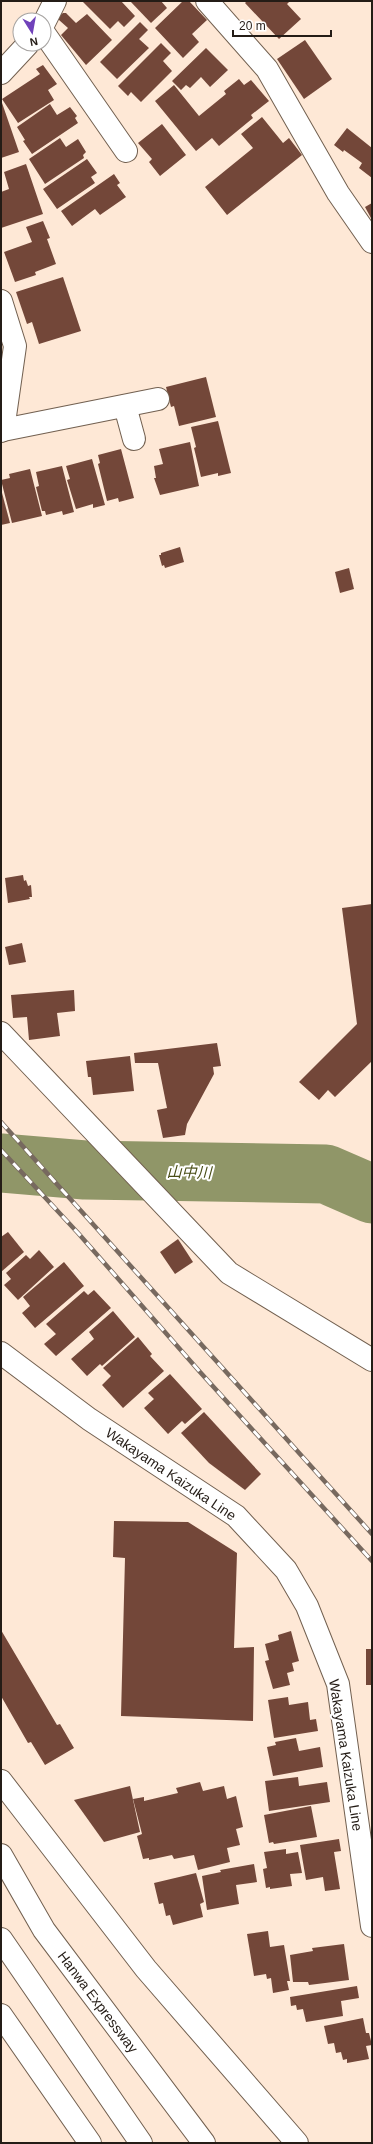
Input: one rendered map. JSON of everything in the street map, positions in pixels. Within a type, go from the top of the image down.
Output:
[{"type":"main road","points":[[50,12],[55,1]]},
{"type":"main road","points":[[207,1],[267,69],[338,193],[372,242]]},
{"type":"main road","points":[[52,45],[126,151]]},
{"type":"main road","points":[[1,74],[21,52]]},
{"type":"main road","points":[[1,301],[15,346],[2,430],[158,400]]},
{"type":"main road","points":[[125,406],[134,439]]},
{"type":"main road","points":[[1,1033],[229,1274],[372,1360]]},
{"type":"main road","name":"Wakayama Kaizuka Line","points":[[1,1353],[90,1419],[236,1516],[286,1570],[307,1606],[338,1684],[372,1926]]},
{"type":"main road","points":[[1,1781],[146,1969],[297,2143]]},
{"type":"main road","name":"Hanwa Expressway","points":[[1,1855],[44,1930],[204,2143]]},
{"type":"main road","points":[[1,1939],[141,2143]]},
{"type":"main road","points":[[1,2015],[90,2143]]},
{"type":"building","points":[[82,1],[121,1],[135,16],[124,27],[118,21],[110,29]]},
{"type":"building","points":[[130,1],[161,1],[167,8],[151,23]]},
{"type":"building","points":[[183,1],[189,1],[207,20],[192,34],[199,42],[183,58],[155,28]]},
{"type":"building","points":[[247,1],[290,1],[287,4],[301,19],[279,39],[245,3]]},
{"type":"building","points":[[66,13],[76,23],[87,14],[112,40],[86,65],[61,35],[68,28],[59,20],[59,16]]},
{"type":"building","points":[[140,22],[148,30],[139,39],[149,48],[117,79],[100,62]]},
{"type":"building","points":[[305,40],[332,79],[304,99],[277,59]]},
{"type":"building","points":[[161,43],[171,53],[163,61],[172,71],[141,102],[131,92],[128,96],[118,86]]},
{"type":"building","points":[[206,48],[228,70],[210,87],[201,77],[190,88],[186,85],[181,90],[172,81]]},
{"type":"building","points":[[43,65],[57,84],[48,90],[54,100],[18,123],[2,99],[40,74],[36,69]]},
{"type":"building","points":[[239,79],[244,85],[251,80],[269,101],[251,115],[253,118],[219,146],[212,138],[196,151],[155,101],[174,85],[199,116],[226,94],[224,91]]},
{"type":"building","points":[[1,100],[19,152],[1,158]]},
{"type":"building","points":[[50,104],[57,115],[70,107],[77,116],[75,118],[78,123],[32,154],[23,141],[25,140],[17,127]]},
{"type":"building","points":[[262,117],[283,143],[289,138],[302,155],[227,215],[205,187],[253,148],[241,134]]},
{"type":"building","points":[[162,124],[186,155],[160,176],[149,162],[152,159],[138,143]]},
{"type":"building","points":[[347,128],[372,148],[372,178],[359,168],[362,163],[344,150],[343,152],[334,145]]},
{"type":"building","points":[[60,138],[66,147],[78,139],[86,152],[83,155],[84,158],[45,184],[29,159]]},
{"type":"building","points":[[87,159],[97,173],[91,177],[95,183],[57,209],[43,189]]},
{"type":"building","points":[[26,164],[43,214],[1,228],[1,192],[9,189],[4,172]]},
{"type":"building","points":[[114,174],[120,183],[117,185],[126,197],[100,215],[95,209],[72,226],[61,211]]},
{"type":"building","points":[[372,203],[372,220],[365,207]]},
{"type":"building","points":[[43,221],[50,238],[47,239],[56,264],[35,272],[36,275],[15,282],[4,252],[32,242],[26,227]]},
{"type":"building","points":[[63,277],[81,331],[39,344],[32,322],[27,324],[16,292]]},
{"type":"building","points":[[206,377],[216,417],[179,426],[174,406],[171,407],[166,387]]},
{"type":"building","points":[[218,421],[231,473],[218,476],[218,473],[201,477],[191,427]]},
{"type":"building","points":[[190,442],[199,486],[160,495],[154,478],[156,478],[154,466],[163,464],[159,449]]},
{"type":"building","points":[[121,449],[134,498],[119,502],[118,498],[107,501],[98,464],[100,463],[98,455]]},
{"type":"building","points":[[92,459],[105,505],[93,508],[93,504],[76,509],[67,480],[70,479],[66,466]]},
{"type":"building","points":[[62,466],[74,512],[63,515],[62,511],[46,515],[45,511],[42,511],[36,487],[39,486],[36,472]]},
{"type":"building","points":[[30,469],[42,516],[12,523],[1,480],[10,478],[9,474]]},
{"type":"building","points":[[1,489],[10,523],[1,525]]},
{"type":"building","points":[[180,547],[184,562],[165,568],[164,565],[162,566],[159,555]]},
{"type":"building","points":[[349,568],[354,589],[340,593],[335,572]]},
{"type":"building","points":[[23,875],[24,881],[26,880],[28,886],[31,885],[32,897],[29,897],[30,899],[8,903],[5,878]]},
{"type":"building","points":[[372,904],[372,1061],[335,1097],[328,1090],[319,1100],[299,1082],[357,1024],[342,908]]},
{"type":"building","points":[[22,943],[26,962],[9,965],[5,947]]},
{"type":"building","points":[[74,990],[75,1011],[57,1013],[60,1036],[29,1040],[27,1017],[13,1018],[11,995]]},
{"type":"building","points":[[217,1043],[221,1066],[213,1067],[214,1074],[187,1124],[185,1135],[163,1138],[157,1110],[167,1108],[158,1063],[135,1063],[134,1053]]},
{"type":"building","points":[[130,1056],[134,1091],[93,1095],[91,1077],[88,1077],[86,1061]]},
{"type":"building","points":[[8,1232],[24,1252],[1,1272],[1,1237]]},
{"type":"building","points":[[178,1239],[193,1262],[175,1274],[160,1252]]},
{"type":"building","points":[[39,1250],[54,1267],[18,1300],[4,1285],[11,1279],[6,1273],[26,1255],[30,1259]]},
{"type":"building","points":[[64,1262],[84,1286],[35,1328],[22,1313],[30,1306],[23,1297]]},
{"type":"building","points":[[94,1290],[111,1308],[56,1356],[44,1344],[56,1334],[46,1324],[84,1291],[88,1295]]},
{"type":"building","points":[[113,1311],[135,1337],[102,1366],[100,1364],[87,1376],[71,1359],[94,1339],[89,1332]]},
{"type":"building","points":[[138,1337],[152,1354],[150,1356],[164,1371],[123,1408],[102,1385],[111,1376],[103,1368]]},
{"type":"building","points":[[170,1374],[202,1409],[185,1424],[182,1421],[168,1434],[144,1408],[154,1399],[148,1393]]},
{"type":"building","points":[[204,1412],[261,1474],[245,1490],[209,1463],[181,1433]]},
{"type":"building","points":[[114,1521],[188,1522],[237,1553],[234,1648],[254,1647],[253,1721],[121,1716],[125,1558],[113,1557]]},
{"type":"building","points":[[1,1630],[57,1725],[60,1724],[74,1748],[45,1765],[31,1742],[28,1743],[1,1696]]},
{"type":"building","points":[[291,1631],[299,1661],[292,1663],[294,1671],[287,1673],[290,1685],[273,1689],[265,1661],[269,1660],[265,1644],[279,1640],[278,1635]]},
{"type":"building","points":[[366,1649],[372,1649],[372,1685],[366,1685]]},
{"type":"building","points":[[288,1697],[289,1705],[308,1702],[310,1720],[316,1719],[318,1731],[274,1738],[268,1700]]},
{"type":"building","points":[[296,1738],[299,1751],[320,1747],[323,1767],[273,1776],[267,1747],[276,1745],[275,1742]]},
{"type":"building","points":[[298,1777],[299,1786],[327,1782],[330,1802],[269,1811],[265,1781]]},
{"type":"building","points":[[200,1782],[203,1791],[224,1786],[227,1799],[236,1796],[243,1827],[236,1829],[240,1845],[227,1848],[230,1862],[198,1870],[194,1855],[174,1859],[172,1855],[149,1860],[149,1858],[143,1859],[137,1836],[142,1834],[133,1799],[144,1797],[144,1801],[178,1793],[176,1788]]},
{"type":"building","points":[[130,1786],[140,1832],[104,1842],[74,1800]]},
{"type":"building","points":[[311,1806],[317,1837],[274,1844],[273,1842],[269,1843],[264,1815]]},
{"type":"building","points":[[339,1839],[341,1851],[334,1852],[340,1889],[325,1891],[323,1877],[306,1880],[300,1845]]},
{"type":"building","points":[[286,1849],[286,1854],[298,1852],[302,1873],[290,1874],[292,1886],[270,1889],[270,1887],[266,1888],[263,1869],[267,1868],[264,1852]]},
{"type":"building","points":[[254,1864],[257,1882],[236,1885],[239,1904],[207,1910],[202,1876],[221,1872],[220,1870]]},
{"type":"building","points":[[196,1873],[204,1902],[200,1904],[203,1917],[173,1925],[170,1915],[166,1916],[163,1903],[159,1904],[154,1883]]},
{"type":"building","points":[[268,1931],[270,1947],[284,1945],[290,1981],[287,1981],[289,1990],[273,1993],[271,1978],[267,1979],[266,1974],[254,1976],[247,1934]]},
{"type":"building","points":[[344,1944],[349,1980],[309,1985],[308,1982],[293,1982],[290,1955],[313,1951],[312,1948]]},
{"type":"building","points":[[357,1986],[359,1998],[341,2001],[343,2016],[306,2022],[303,2009],[297,2010],[296,2005],[291,2006],[290,1997]]},
{"type":"building","points":[[363,2018],[366,2033],[369,2033],[372,2045],[366,2046],[369,2059],[347,2063],[347,2059],[343,2060],[341,2052],[336,2053],[334,2043],[328,2044],[324,2026]]},
{"type":"waterway","name":"山中川","points":[[1,1163],[85,1170],[326,1174],[372,1194]]},
{"type":"railway","points":[[1,1122],[372,1534]]},
{"type":"railway","points":[[1,1150],[78,1233],[200,1372],[372,1561]]}]
